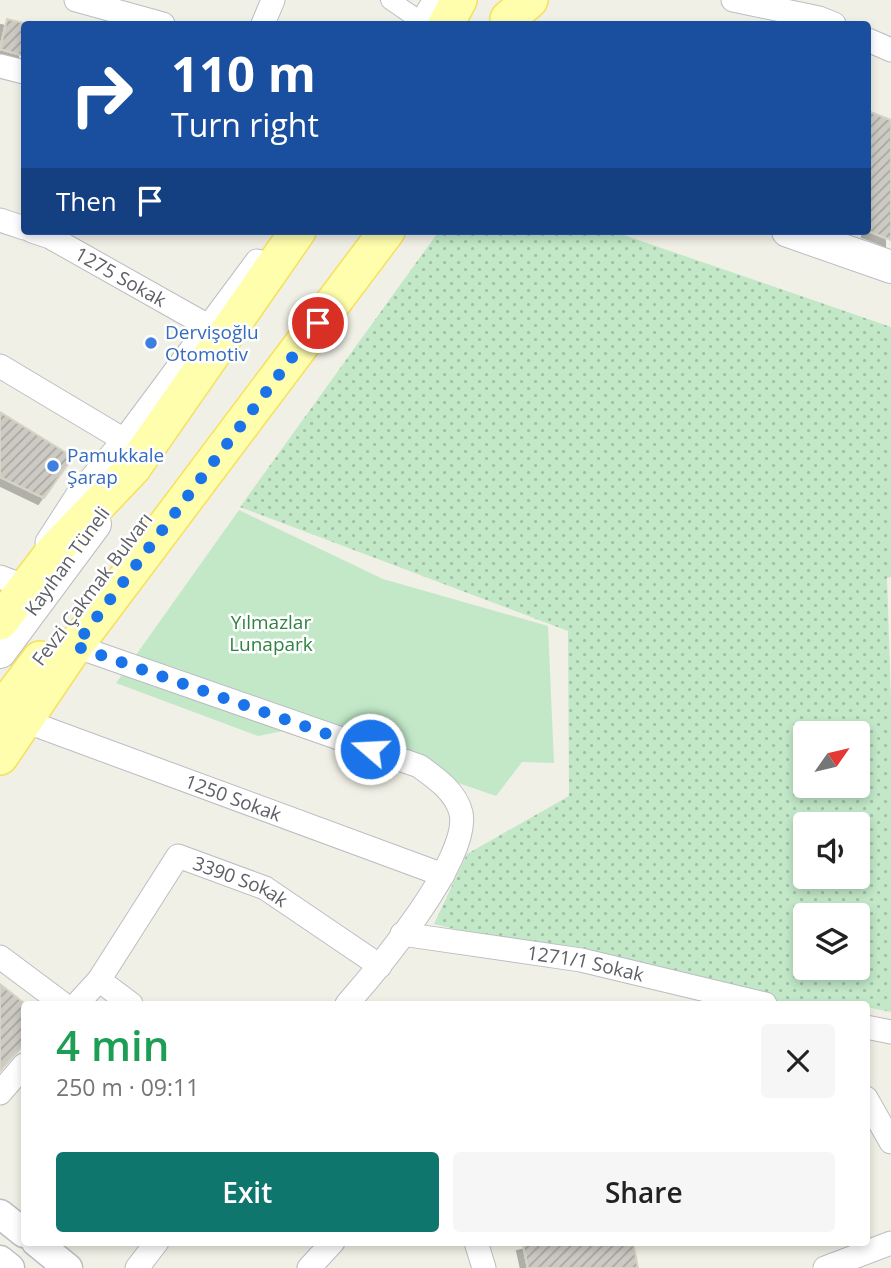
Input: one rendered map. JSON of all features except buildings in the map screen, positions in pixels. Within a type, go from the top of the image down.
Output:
[{"type":"main road","points":[[433,21],[459,0]]},
{"type":"main road","points":[[0,622],[295,235]]},
{"type":"main road","name":"Fevzi Çakmak Bulvarı","points":[[13,716],[358,235]]},
{"type":"main road","points":[[0,757],[13,716],[75,646],[384,235]]},
{"type":"main road","points":[[799,235],[891,267]]},
{"type":"main road","name":"Kayıhan Tüneli","points":[[0,652],[74,555],[128,454]]},
{"type":"street","points":[[76,0],[152,21]]},
{"type":"street","points":[[264,21],[273,0]]},
{"type":"street","points":[[390,0],[424,21]]},
{"type":"street","points":[[430,21],[435,0]]},
{"type":"street","points":[[733,0],[827,14]]},
{"type":"street","points":[[871,41],[891,50]]},
{"type":"street","points":[[0,66],[21,71]]},
{"type":"street","points":[[0,220],[21,228]]},
{"type":"street","name":"1275 Sokak","points":[[44,235],[208,326]]},
{"type":"street","points":[[4,586],[44,545],[78,494],[128,454],[208,326],[277,235]]},
{"type":"street","points":[[0,366],[22,376],[128,454]]},
{"type":"street","points":[[0,386],[22,376]]},
{"type":"street","points":[[75,646],[419,766],[450,791],[461,810],[463,826],[443,875],[380,966],[350,1001]]},
{"type":"street","name":"1250 Sokak","points":[[13,716],[443,875]]},
{"type":"street","name":"3390 Sokak","points":[[80,1001],[99,981],[178,856],[265,888],[380,966]]},
{"type":"street","name":"1271/1 Sokak","points":[[402,934],[581,960],[752,1001]]},
{"type":"street","points":[[0,957],[59,1001]]},
{"type":"street","points":[[99,981],[127,1001]]},
{"type":"street","points":[[870,1028],[891,1032]]},
{"type":"street","points":[[0,1093],[21,1068]]},
{"type":"street","points":[[870,1105],[891,1142]]},
{"type":"street","points":[[0,1214],[21,1231]]},
{"type":"street","points":[[825,1268],[891,1243]]},
{"type":"street","points":[[41,1246],[68,1268]]},
{"type":"street","points":[[137,1268],[153,1246]]},
{"type":"street","points":[[309,1268],[328,1246]]},
{"type":"street","points":[[477,1246],[484,1268]]},
{"type":"street","points":[[0,1260],[10,1268]]},
{"type":"green space","points":[[436,235],[624,235],[891,327],[891,577],[887,578],[891,699],[891,1012],[870,1008],[870,1001],[753,1001],[434,924],[467,854],[569,796],[568,631],[240,507]]},
{"type":"green space","name":"Yılmazlar Lunapark","points":[[239,510],[383,579],[548,626],[554,763],[522,762],[496,796],[298,728],[258,736],[116,683]]},
{"type":"place","name":"Dervişoğlu Otomotiv","points":[[151,343]]},
{"type":"place","name":"Pamukkale Şarap","points":[[53,466]]},
{"type":"route","points":[[318,323],[75,646],[370,749]]}]
